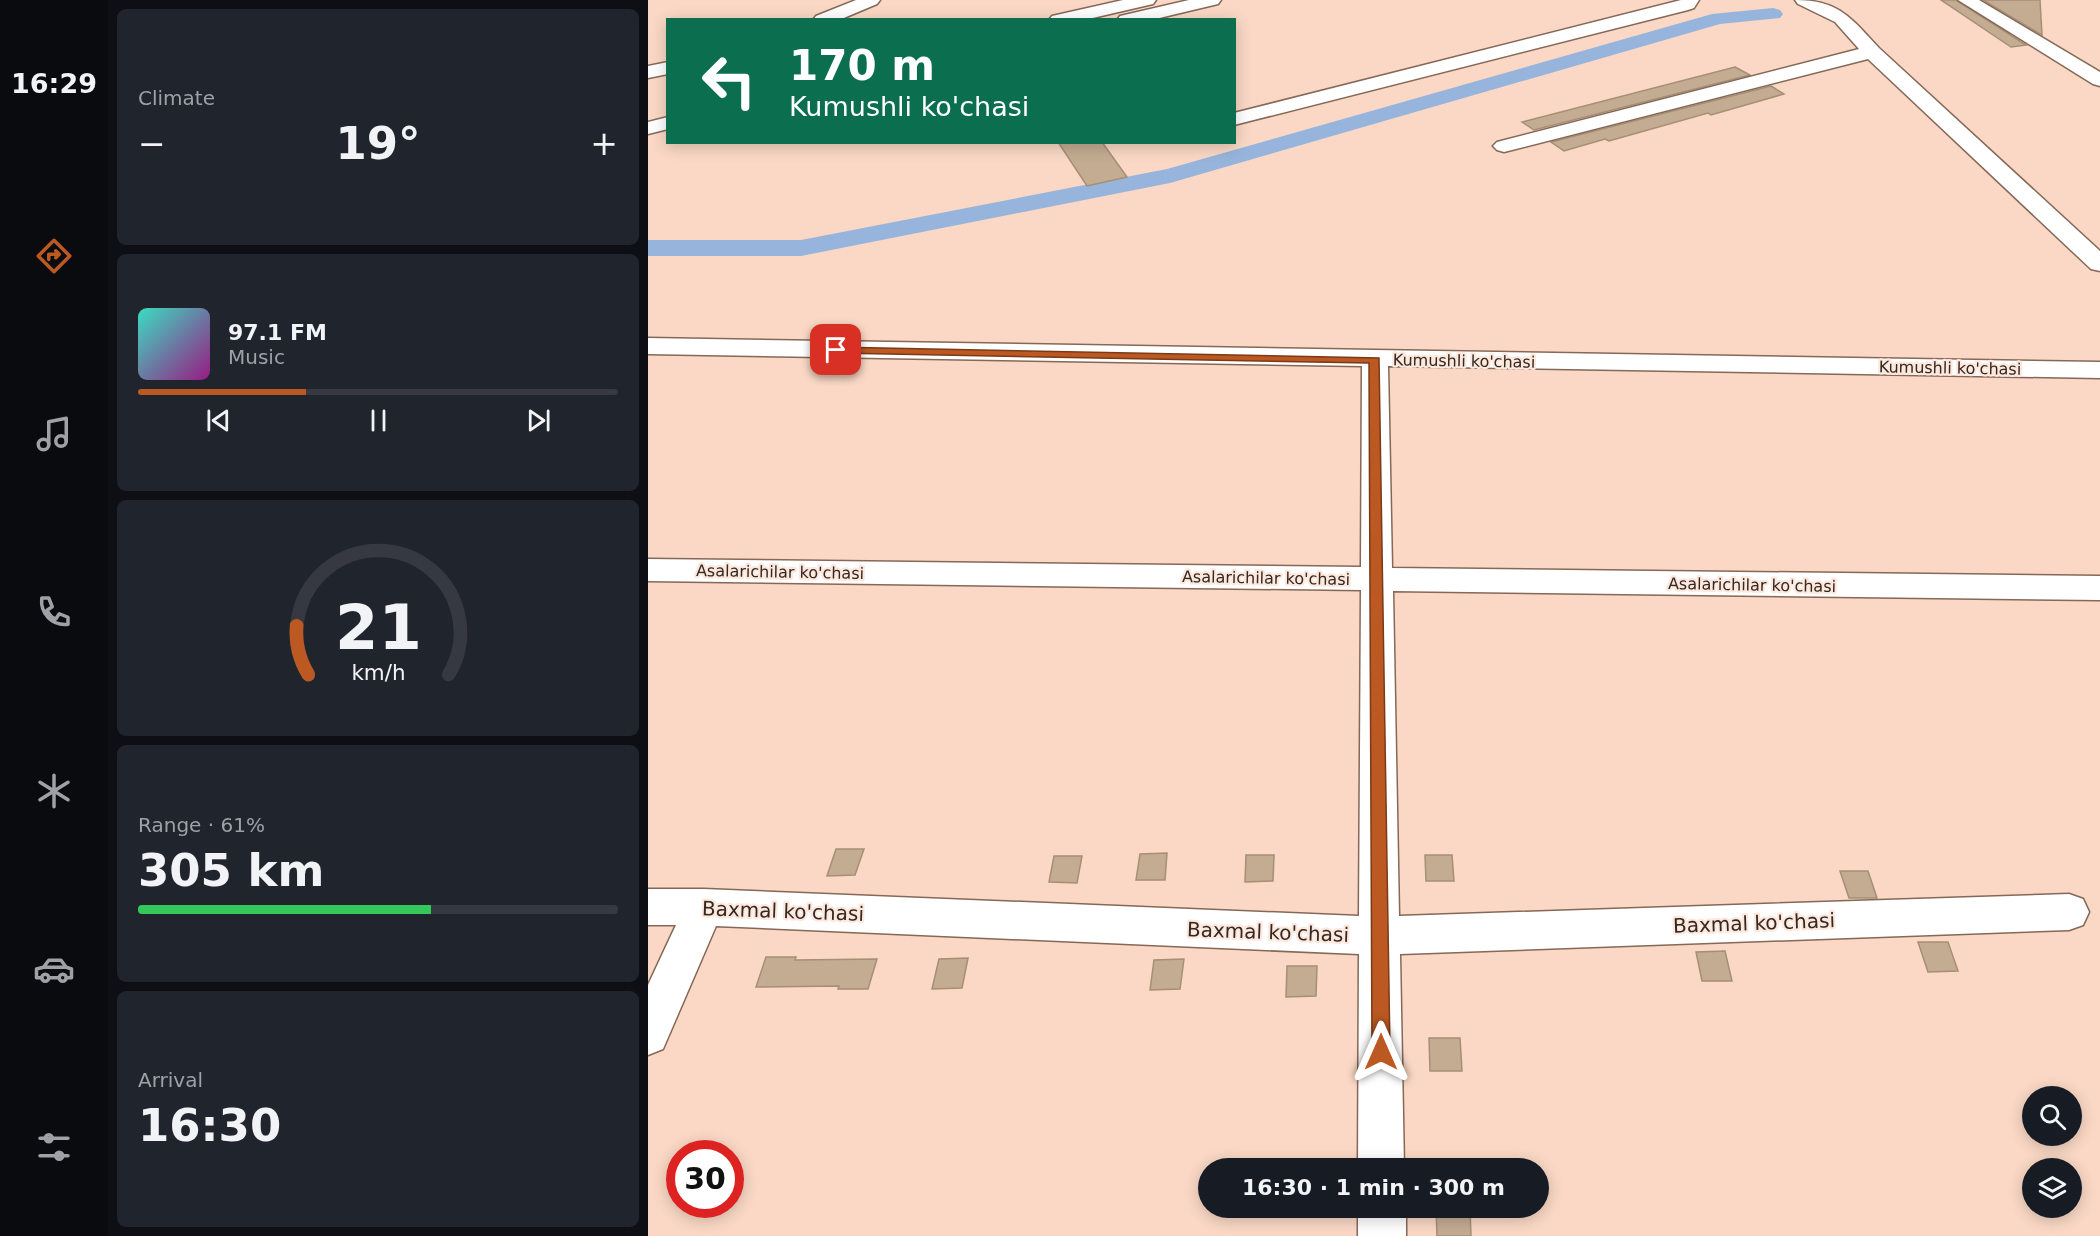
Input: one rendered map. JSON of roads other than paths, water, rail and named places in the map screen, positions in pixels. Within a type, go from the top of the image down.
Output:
[{"type":"street","points":[[827,18],[871,0]]},
{"type":"street","points":[[1067,18],[1147,0]]},
{"type":"street","points":[[1135,18],[1212,0]]},
{"type":"street","points":[[1236,118],[1682,6],[1688,4],[1690,0]]},
{"type":"street","points":[[1804,0],[1841,18],[1872,52],[2100,264]]},
{"type":"street","points":[[1967,0],[2100,80]]},
{"type":"street","points":[[1504,146],[1872,52]]},
{"type":"street","points":[[648,72],[666,68]]},
{"type":"street","points":[[648,109],[666,105]]},
{"type":"street","points":[[648,128],[666,124]]},
{"type":"street","name":"Kumushli ko'chasi","points":[[648,346],[1375,360],[2100,370]]},
{"type":"street","points":[[1375,360],[1381,1158]]},
{"type":"street","name":"Asalarichilar ko'chasi","points":[[648,570],[2100,588]]},
{"type":"street","name":"Baxmal ko'chasi","points":[[648,907],[704,907],[1380,936],[2069,912]]},
{"type":"street","points":[[648,1034],[704,907]]},
{"type":"street","points":[[1382,1218],[1382,1236]]},
{"type":"waterway","points":[[648,248],[801,248],[1170,176],[1719,18],[1773,14]]}]
